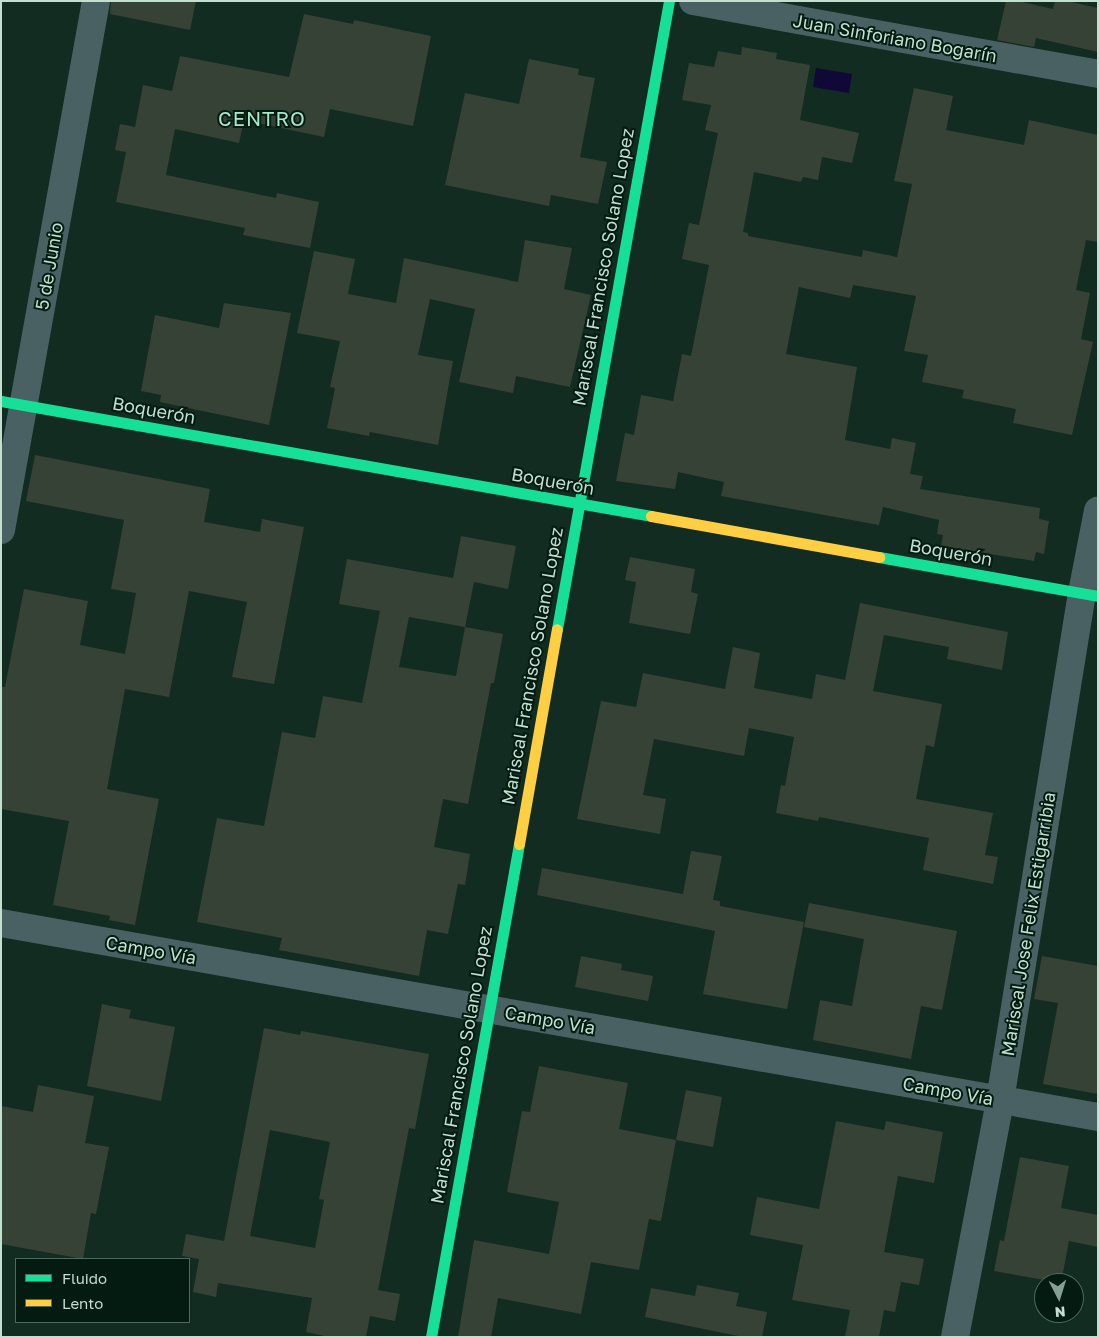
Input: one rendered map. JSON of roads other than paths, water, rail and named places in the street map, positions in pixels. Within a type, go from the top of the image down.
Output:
[{"type":"street","name":"5 de Junio","points":[[1,530],[12,403],[96,1]]},
{"type":"street","name":"Mariscal Francisco Solano Lopez","points":[[431,1337],[669,1]]},
{"type":"street","name":"Juan Sinforiano Bogarín","points":[[693,1],[1098,74]]},
{"type":"street","name":"Boquerón","points":[[12,403],[1090,594]]},
{"type":"street","name":"Mariscal Jose Felix Estigarribia","points":[[955,1337],[1000,1100],[1090,594],[1098,511]]},
{"type":"street","name":"Campo Vía","points":[[1,923],[1098,1117]]},
{"type":"district","name":"CENTRO","points":[[262,118]]}]
